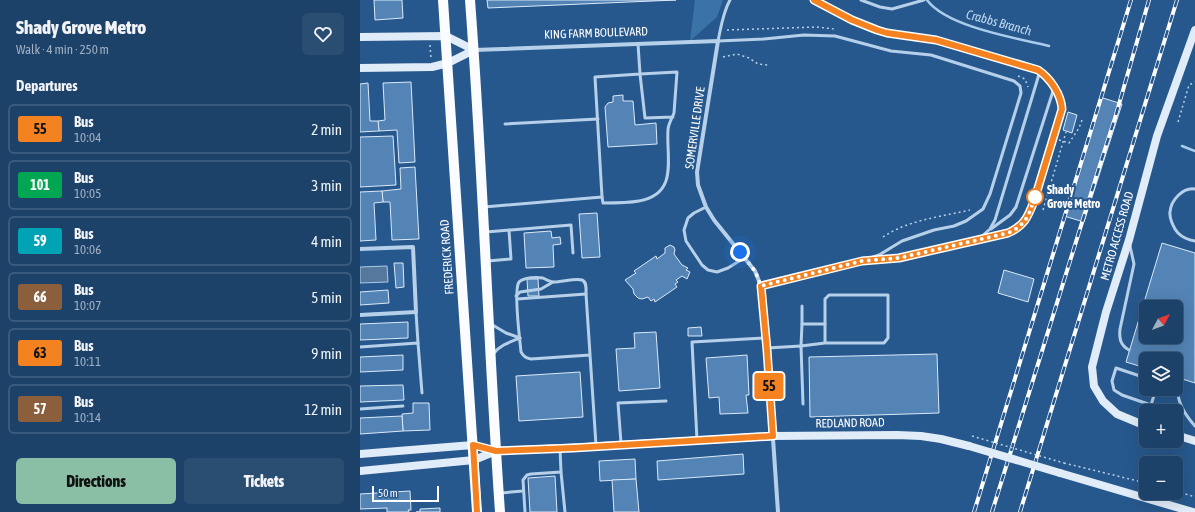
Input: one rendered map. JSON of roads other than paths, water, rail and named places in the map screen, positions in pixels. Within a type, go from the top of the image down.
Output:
[{"type":"main road","name":"FREDERICK ROAD","points":[[444,0],[477,512]]},
{"type":"main road","points":[[470,0],[500,512]]},
{"type":"main road","name":"METRO ACCESS ROAD","points":[[1139,423],[1117,414],[1103,401],[1094,386],[1092,367],[1106,312],[1129,240],[1157,136],[1195,30]]},
{"type":"main road","name":"KING FARM BOULEVARD","points":[[360,37],[446,36],[474,50]]},
{"type":"main road","name":"KING FARM BOULEVARD","points":[[360,68],[432,67],[448,63],[474,50]]},
{"type":"main road","name":"REDLAND ROAD","points":[[496,451],[597,447],[773,436],[903,435],[941,439],[969,446],[1193,512]]},
{"type":"main road","points":[[1183,437],[1195,441]]},
{"type":"main road","points":[[360,454],[473,445],[496,451]]},
{"type":"main road","points":[[360,471],[474,460],[496,451]]},
{"type":"street","name":"KING FARM BOULEVARD","points":[[474,50],[718,40]]},
{"type":"street","name":"SOMERVILLE DRIVE","points":[[718,40],[697,172],[698,185],[706,207],[714,220],[755,271],[761,286],[767,348],[778,512]]},
{"type":"street","points":[[360,249],[413,247],[416,312],[360,315]]},
{"type":"lane","points":[[730,0],[726,6],[718,40],[764,39],[804,35],[835,36],[891,51],[931,56],[1014,81],[1020,86],[1021,93],[990,194],[983,209],[960,224],[934,230],[902,241],[879,256],[761,286]]},
{"type":"lane","points":[[814,0],[852,20],[877,30],[887,33],[936,40],[1040,71],[1047,78],[1060,97],[1062,109],[1029,213],[1018,229],[1008,233],[899,258],[862,261]]},
{"type":"lane","points":[[861,0],[886,8],[895,9],[924,0]]},
{"type":"lane","points":[[638,44],[645,118],[673,117]]},
{"type":"lane","points":[[990,229],[995,220],[1040,71]]},
{"type":"lane","points":[[678,72],[673,117],[668,128],[668,172],[664,186],[660,191],[648,199],[639,201],[603,203],[595,77],[678,72]]},
{"type":"lane","points":[[979,239],[1010,215],[1016,207],[1054,88]]},
{"type":"lane","points":[[505,124],[598,119]]},
{"type":"lane","points":[[1195,189],[1184,190],[1173,203],[1170,213],[1171,220],[1178,232],[1183,237],[1195,241]]},
{"type":"lane","points":[[482,207],[602,197]]},
{"type":"lane","points":[[706,207],[688,218],[684,230],[686,241],[702,266],[708,270],[717,272],[728,268],[744,258]]},
{"type":"lane","points":[[484,232],[571,225],[573,253]]},
{"type":"lane","points":[[486,261],[511,259],[509,230]]},
{"type":"lane","points":[[1129,240],[1134,264],[1119,339],[1124,347],[1130,350]]},
{"type":"lane","points":[[590,355],[531,359],[526,358],[521,352],[516,298],[517,286],[519,282],[524,279],[542,278],[553,282],[582,280],[586,284],[597,447]]},
{"type":"lane","points":[[516,298],[520,292],[541,289],[553,282]]},
{"type":"lane","points":[[516,298],[586,294]]},
{"type":"lane","points":[[767,348],[825,343],[884,343],[888,338],[888,295],[829,295],[825,299],[825,343]]},
{"type":"lane","points":[[802,306],[801,346],[803,404]]},
{"type":"lane","points":[[416,312],[422,393]]},
{"type":"lane","points":[[489,323],[496,328],[520,338]]},
{"type":"lane","points":[[802,324],[825,324]]},
{"type":"lane","points":[[490,357],[496,350],[507,343],[520,338]]},
{"type":"lane","points":[[697,441],[692,342],[766,338]]},
{"type":"lane","points":[[360,346],[418,343]]},
{"type":"lane","points":[[1139,376],[1116,368],[1112,381],[1114,390],[1122,395],[1151,405],[1154,396]]},
{"type":"lane","points":[[1179,396],[1180,405],[1195,426]]},
{"type":"lane","points":[[621,445],[618,403],[666,401]]},
{"type":"lane","points":[[360,409],[403,406]]},
{"type":"lane","points":[[560,448],[565,512]]},
{"type":"lane","points":[[525,512],[523,480],[527,475],[561,472]]},
{"type":"lane","points":[[499,493],[523,491]]},
{"type":"waterway","name":"Crabbs Branch","points":[[927,0],[937,9],[966,24],[1001,35],[1049,46]]},
{"type":"waterway","name":"Crabbs Branch","points":[[1182,146],[1195,151]]},
{"type":"railway","points":[[974,512],[1131,0]]},
{"type":"railway","points":[[992,512],[1115,118],[1149,0]]},
{"type":"railway","points":[[1020,512],[1177,0]]},
{"type":"place","name":"Shady Grove Metro","points":[[1035,197]]}]
